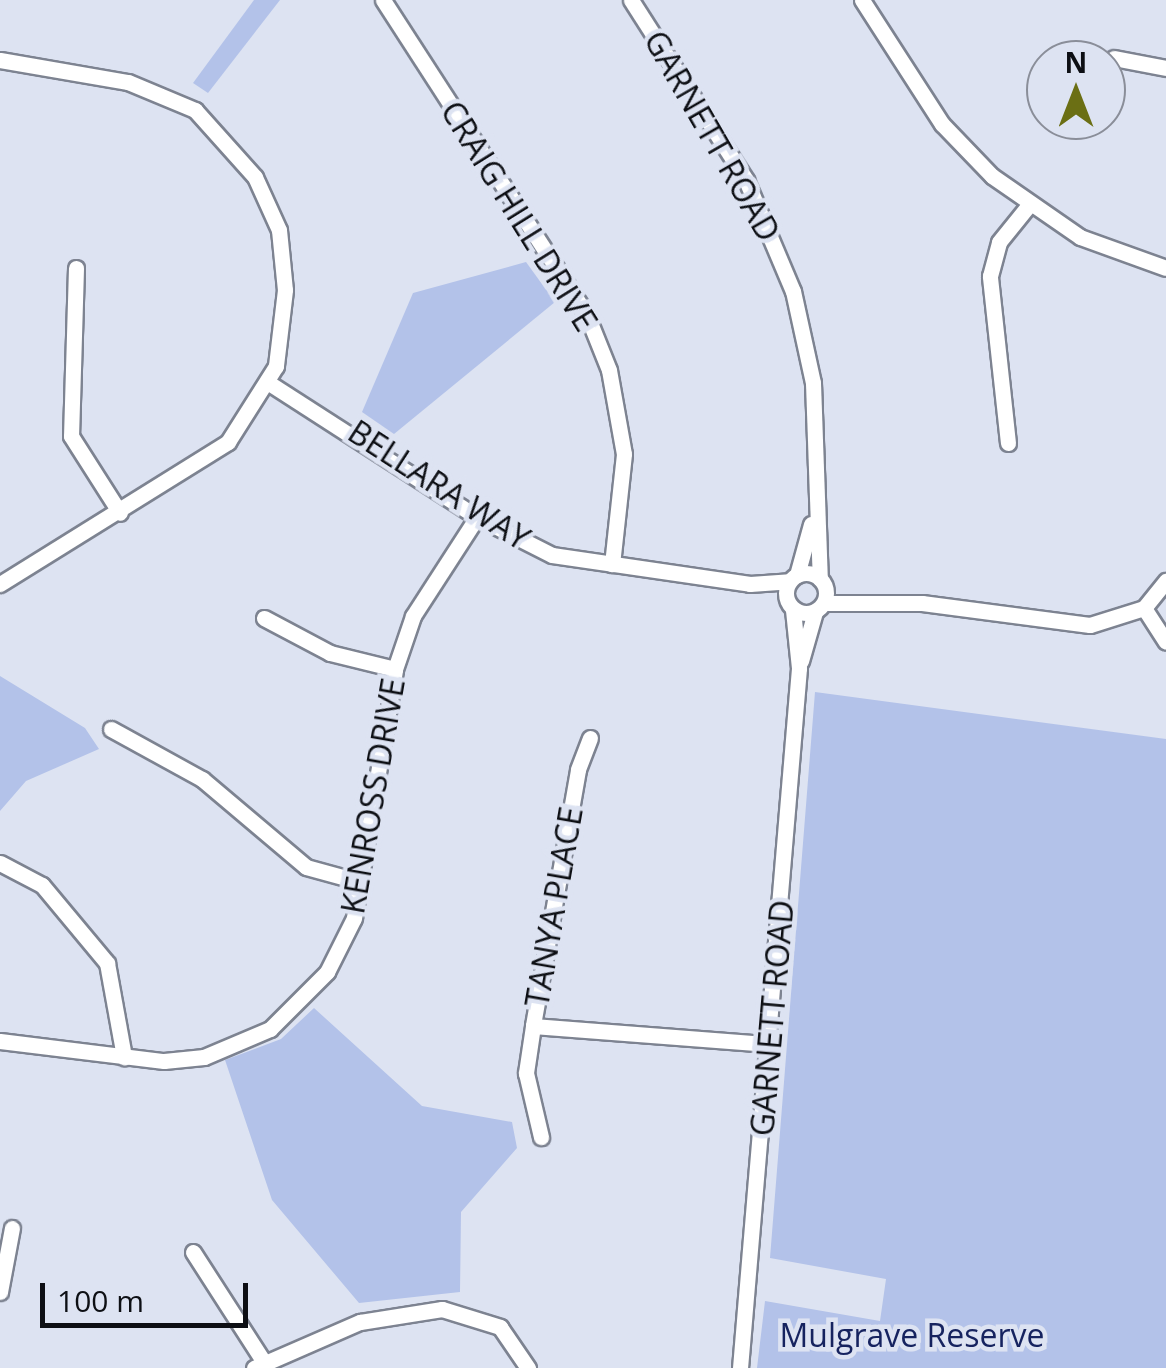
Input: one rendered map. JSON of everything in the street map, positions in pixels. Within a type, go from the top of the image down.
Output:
[{"type":"street","name":"CRAIG HILL DRIVE","points":[[383,0],[594,333],[624,454],[612,564]]},
{"type":"street","name":"GARNETT ROAD","points":[[631,0],[746,180],[781,254],[813,382],[815,510],[823,582],[820,607],[800,668],[740,1368]]},
{"type":"street","points":[[862,0],[942,124],[1028,206],[1080,236],[1166,268]]},
{"type":"street","points":[[0,60],[164,92],[196,110],[241,156],[268,203],[284,262],[282,348],[267,387],[213,456],[0,584]]},
{"type":"street","points":[[1126,60],[1166,68]]},
{"type":"street","points":[[1008,442],[990,276],[999,242],[1028,206]]},
{"type":"street","points":[[76,268],[71,436],[120,513]]},
{"type":"street","name":"BELLARA WAY","points":[[267,387],[309,406],[477,518],[552,554],[750,584],[793,578],[823,582],[865,599]]},
{"type":"street","name":"GARNETT ROAD","points":[[800,668],[790,605],[793,578],[815,510]]},
{"type":"street","name":"KENROSS DRIVE","points":[[0,1041],[124,1058],[204,1057],[270,1029],[327,972],[354,918],[395,669],[413,616],[477,518]]},
{"type":"street","points":[[865,599],[1067,624],[1112,620],[1144,608],[1166,581]]},
{"type":"street","name":"BELLARA WAY","points":[[750,584],[790,605],[820,607],[865,599]]},
{"type":"street","points":[[1144,608],[1166,642]]},
{"type":"street","points":[[264,618],[330,653],[395,669]]},
{"type":"street","points":[[110,729],[202,779],[306,867],[357,882]]},
{"type":"street","name":"TANYA PLACE","points":[[590,738],[578,770],[533,1026],[765,1044]]},
{"type":"street","points":[[0,863],[52,894],[107,964],[124,1058]]},
{"type":"street","points":[[533,1026],[526,1073],[541,1137]]},
{"type":"street","points":[[0,1292],[12,1228]]},
{"type":"street","points":[[192,1252],[259,1365],[360,1322],[442,1309],[500,1327],[528,1368]]},
{"type":"green space","points":[[254,0],[280,0],[208,93],[193,83]]},
{"type":"green space","points":[[526,262],[555,302],[394,434],[362,412],[413,293]]},
{"type":"green space","points":[[0,676],[85,728],[99,749],[26,781],[0,811]]},
{"type":"green space","name":"Mulgrave Reserve","points":[[815,692],[1166,739],[1166,1368],[757,1368],[765,1301],[880,1321],[886,1279],[770,1258]]},
{"type":"green space","points":[[314,1008],[422,1106],[512,1122],[517,1148],[461,1212],[460,1292],[359,1303],[272,1200],[225,1060],[281,1039]]}]
